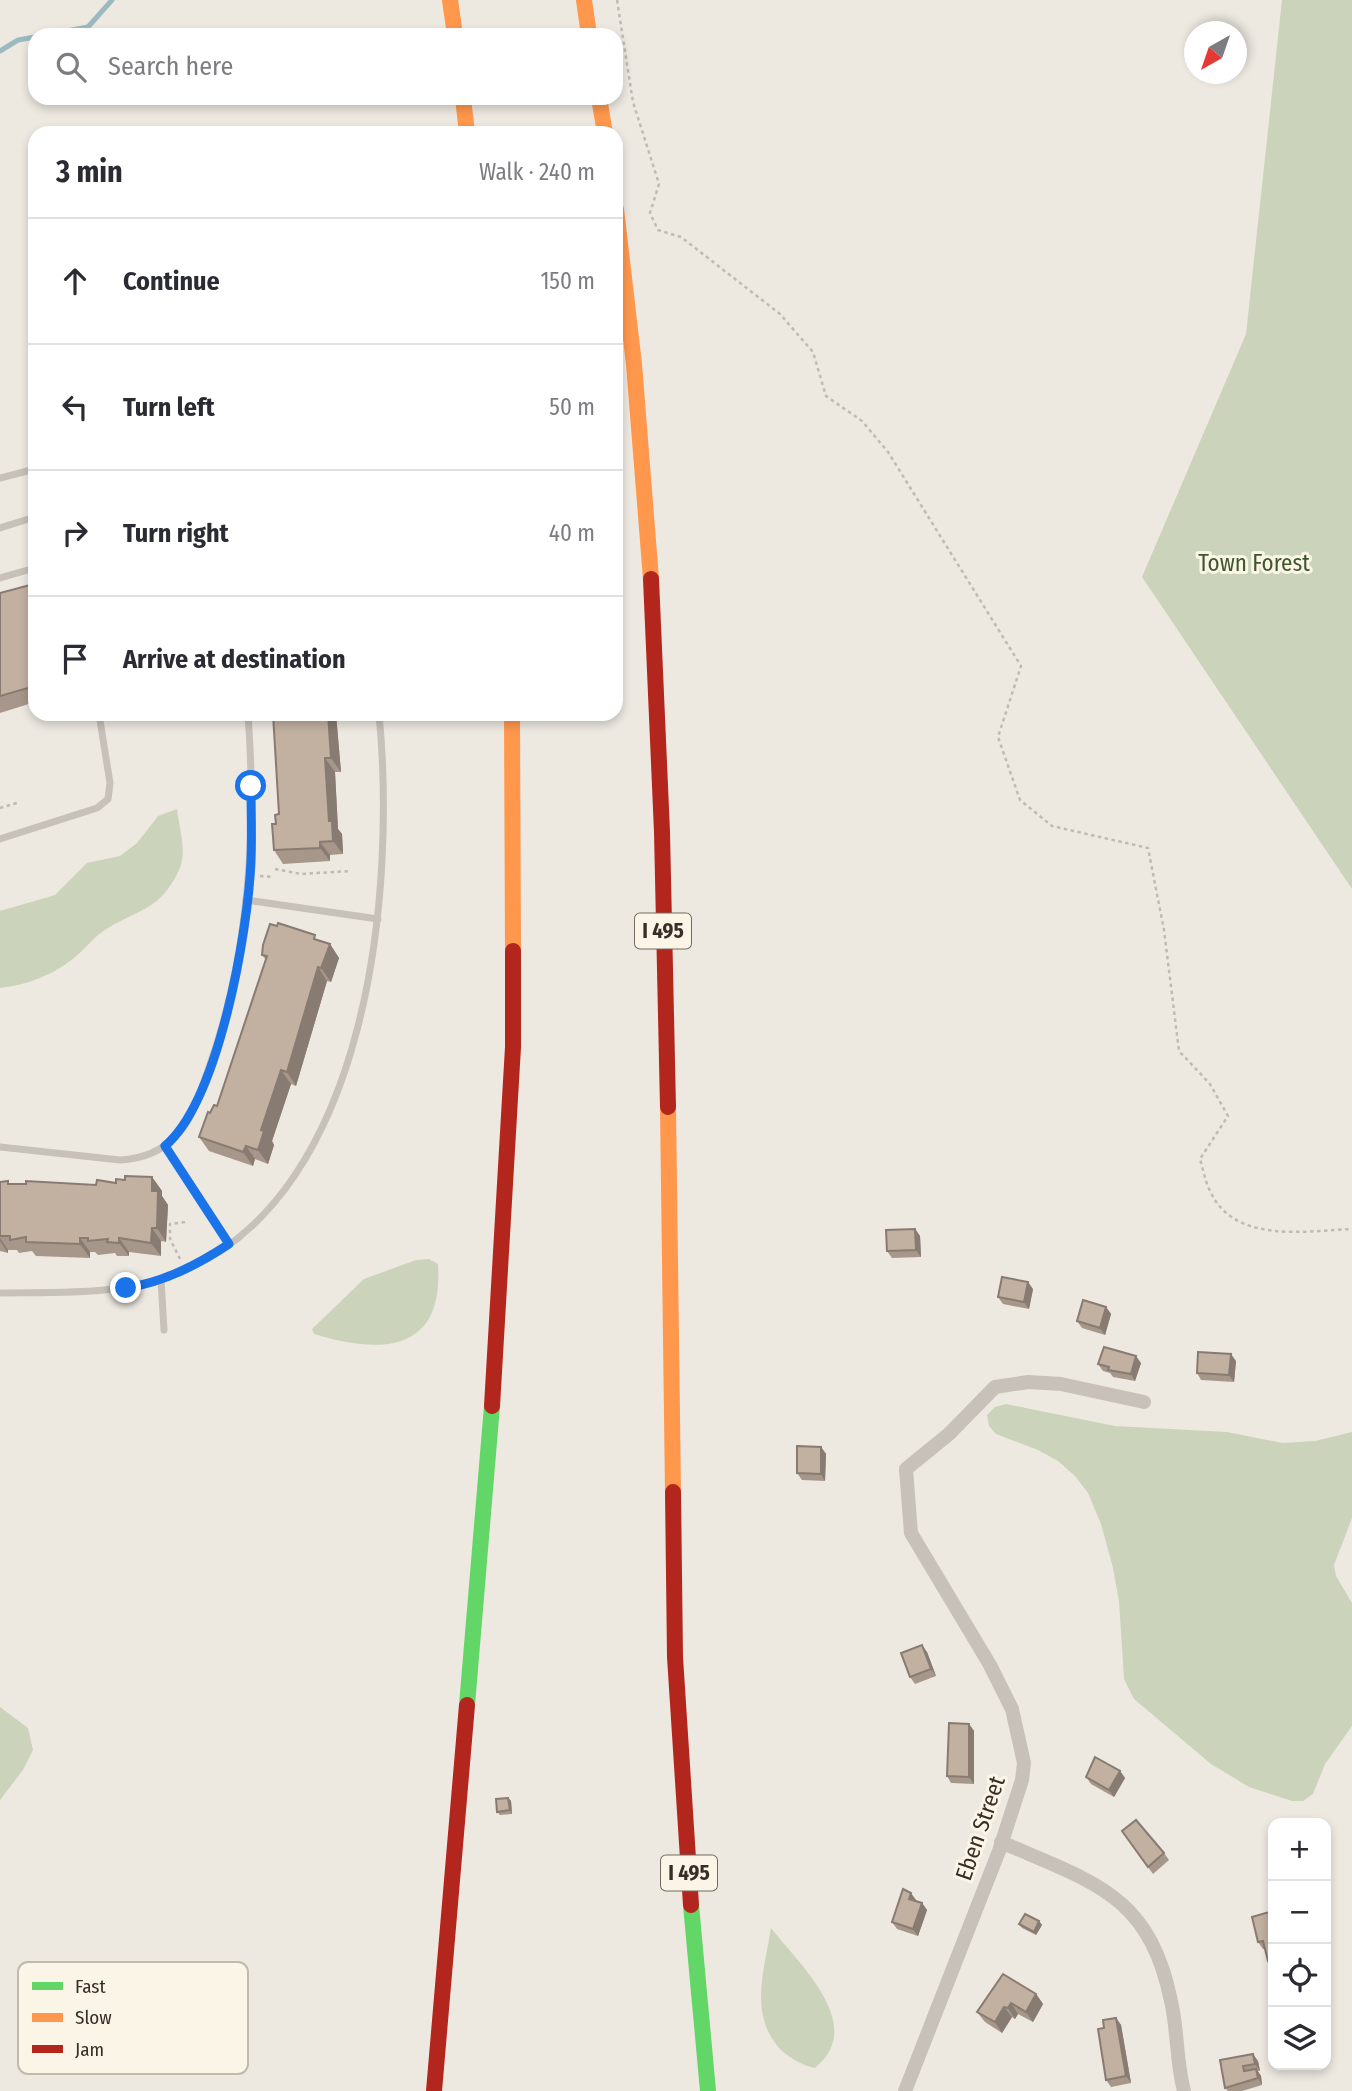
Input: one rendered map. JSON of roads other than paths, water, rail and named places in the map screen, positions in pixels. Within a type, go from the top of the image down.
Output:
[{"type":"highway","points":[[450,0],[454,28]]},
{"type":"highway","points":[[584,0],[588,28]]},
{"type":"highway","points":[[464,105],[466,126]]},
{"type":"highway","points":[[600,105],[604,126]]},
{"type":"highway","name":"I 495","points":[[623,261],[631,320],[654,652],[662,851],[674,1654],[692,1917],[708,2091]]},
{"type":"highway","points":[[434,2091],[485,1524],[499,1325],[513,1047],[512,721]]},
{"type":"street","name":"Eben Street","points":[[905,2091],[1002,1842],[1022,1780],[1024,1763],[1018,1728],[990,1665],[911,1533],[906,1469],[949,1434],[995,1387],[1028,1382],[1061,1384],[1144,1402]]},
{"type":"street","points":[[1002,1842],[1098,1885],[1131,1910],[1144,1926],[1162,1960],[1172,2001],[1184,2091]]},
{"type":"lane","points":[[0,478],[28,471]]},
{"type":"lane","points":[[0,528],[28,519]]},
{"type":"lane","points":[[0,578],[28,570]]},
{"type":"lane","points":[[0,839],[97,808],[108,799],[110,783],[101,721]]},
{"type":"lane","points":[[0,1147],[120,1160],[141,1159],[165,1146],[180,1133],[209,1066],[232,993],[251,863],[248,721]]},
{"type":"lane","points":[[0,1293],[108,1290],[161,1279],[185,1270],[229,1244],[280,1198],[317,1139],[364,1002],[378,919],[385,844],[385,774],[380,721]]},
{"type":"lane","points":[[246,900],[378,919]]},
{"type":"lane","points":[[165,1146],[229,1244]]},
{"type":"lane","points":[[161,1279],[164,1330]]},
{"type":"waterway","points":[[83,28],[88,27],[112,0]]},
{"type":"waterway","points":[[0,51],[18,40],[28,38]]},
{"type":"park label","name":"Town Forest","points":[[1254,563]]}]
